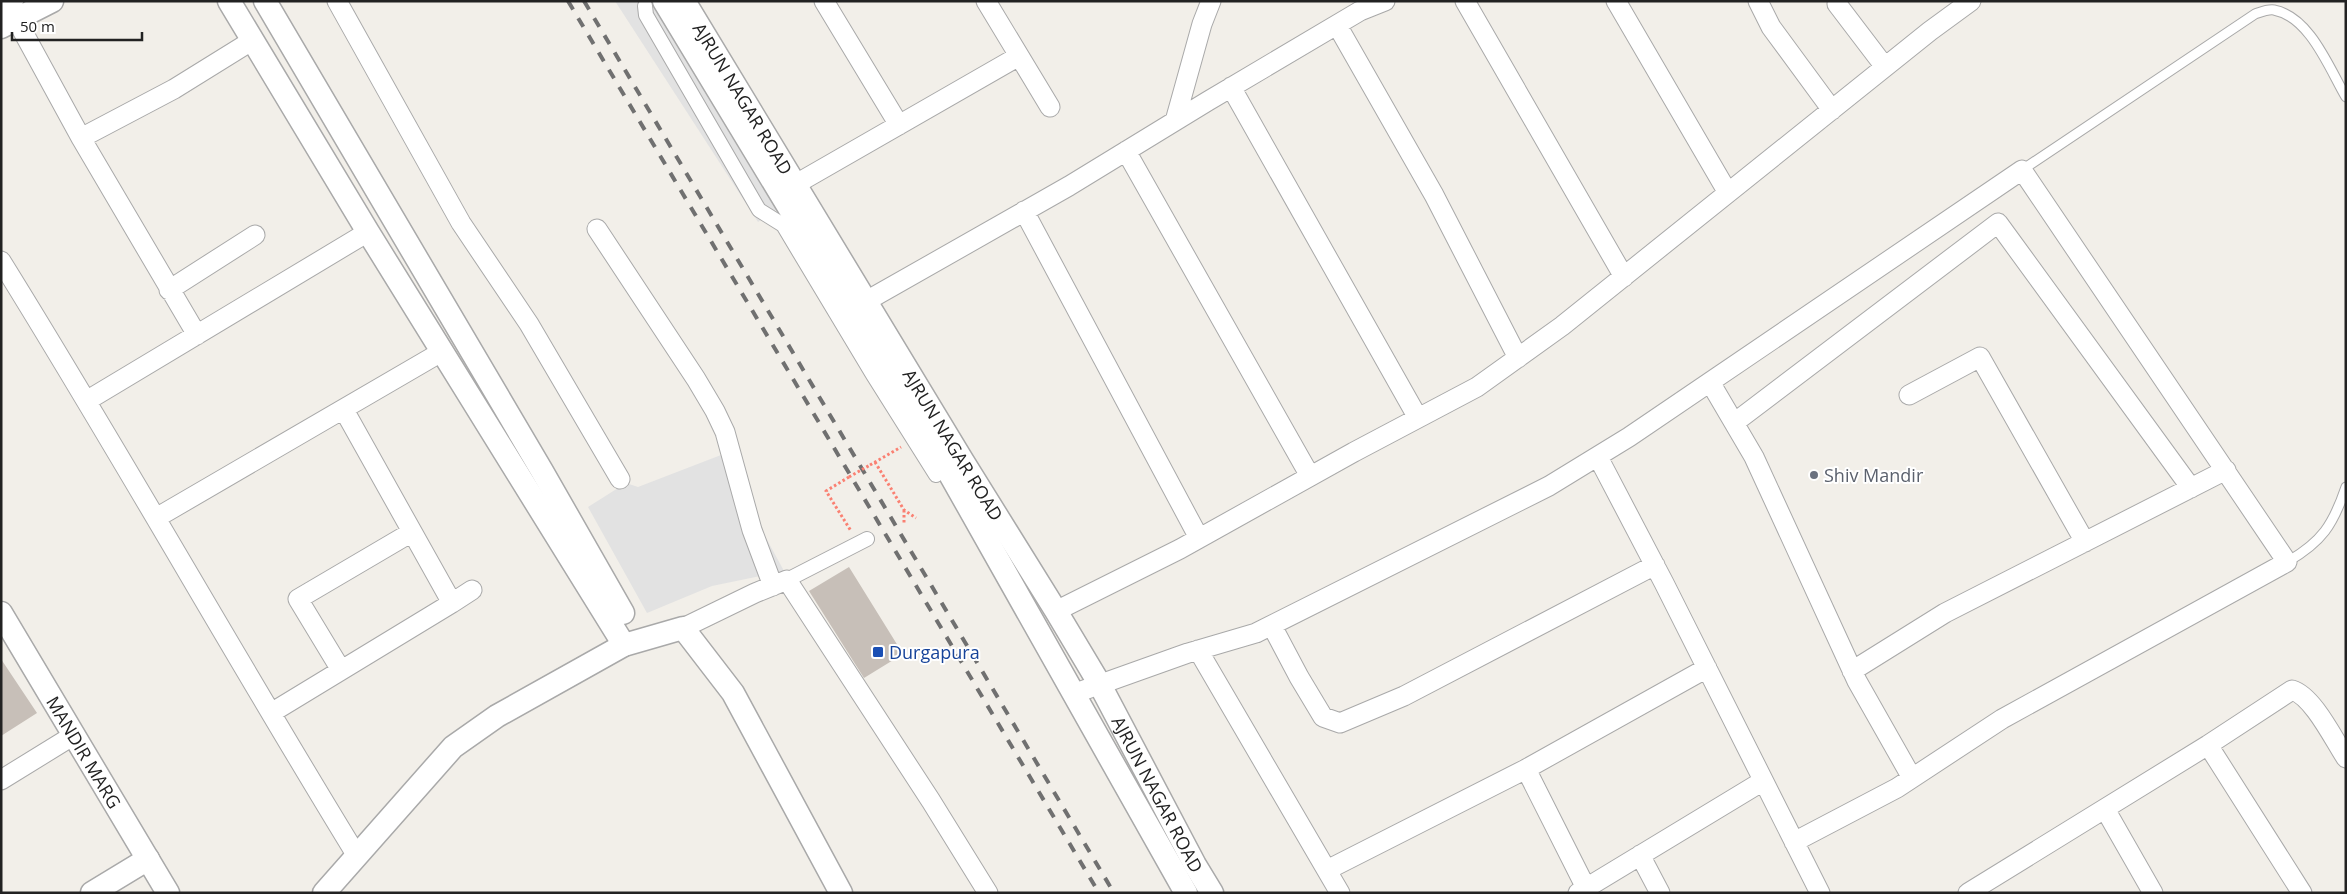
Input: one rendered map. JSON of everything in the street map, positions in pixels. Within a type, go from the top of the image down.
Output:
[{"type":"street","points":[[52,1],[8,13],[197,335]]},
{"type":"street","points":[[229,1],[368,232],[631,642]]},
{"type":"street","points":[[265,1],[542,471],[631,642]]},
{"type":"street","points":[[337,1],[461,223],[529,324],[620,479]]},
{"type":"street","points":[[824,1],[899,125]]},
{"type":"street","points":[[986,1],[1050,107]]},
{"type":"street","points":[[1175,121],[1202,24],[1211,1]]},
{"type":"street","points":[[860,305],[1024,211],[1360,11],[1385,1]]},
{"type":"street","points":[[1465,1],[1624,277]]},
{"type":"street","points":[[1616,1],[1728,193]]},
{"type":"street","points":[[1758,1],[1772,27],[1832,110]]},
{"type":"street","points":[[1056,611],[1199,538],[1310,476],[1477,387],[1624,277],[1971,1]]},
{"type":"street","points":[[661,3],[646,15],[759,210],[783,225],[932,477],[962,460]]},
{"type":"street","name":"AJRUN NAGAR ROAD","points":[[661,3],[796,184],[947,469],[1186,893]]},
{"type":"street","name":"AJRUN NAGAR ROAD","points":[[661,3],[962,460],[1056,611],[1212,893]]},
{"type":"street","points":[[1838,4],[1885,68]]},
{"type":"street","points":[[1337,25],[1434,195],[1518,358]]},
{"type":"street","points":[[80,138],[174,89],[253,40]]},
{"type":"street","points":[[796,184],[1019,56]]},
{"type":"street","points":[[1231,87],[1418,418]]},
{"type":"street","points":[[1126,151],[1310,476]]},
{"type":"street","points":[[1073,694],[1198,650],[1256,633],[1549,486],[1710,382],[2022,170],[2287,562],[2002,718],[1897,788],[1794,842]]},
{"type":"street","points":[[1024,211],[1199,538]]},
{"type":"street","points":[[1734,423],[1998,222],[2191,488]]},
{"type":"street","points":[[597,229],[696,379],[715,412],[725,432],[752,530],[780,583],[931,801],[988,893]]},
{"type":"street","points":[[88,400],[368,232]]},
{"type":"street","points":[[1928,234],[1948,260]]},
{"type":"street","points":[[169,290],[254,235]]},
{"type":"street","points":[[1,261],[88,400],[357,856]]},
{"type":"street","points":[[156,518],[443,351]]},
{"type":"street","points":[[1909,396],[1980,357],[2085,542]]},
{"type":"street","points":[[1710,382],[1754,457],[1852,671],[1912,778]]},
{"type":"street","points":[[344,410],[452,603]]},
{"type":"street","points":[[1598,456],[1820,893]]},
{"type":"street","points":[[1852,671],[1945,614],[2226,470]]},
{"type":"street","points":[[341,670],[298,599],[412,532]]},
{"type":"street","points":[[324,893],[453,748],[497,716],[631,642],[683,628],[780,583],[863,541]]},
{"type":"street","points":[[1272,626],[1323,717],[1340,723],[1404,696],[1655,565]]},
{"type":"street","points":[[271,713],[472,590]]},
{"type":"street","name":"MANDIR MARG","points":[[1,613],[168,893]]},
{"type":"street","points":[[683,628],[732,693],[841,893]]},
{"type":"street","points":[[1198,650],[1340,893]]},
{"type":"street","points":[[1327,870],[1526,768],[1707,668]]},
{"type":"street","points":[[1968,893],[2208,745],[2292,690],[2300,692],[2313,708],[2346,758]]},
{"type":"street","points":[[1,780],[74,736]]},
{"type":"street","points":[[2208,745],[2302,893]]},
{"type":"street","points":[[1526,768],[1582,890],[1763,781]]},
{"type":"street","points":[[2105,809],[2153,893]]},
{"type":"street","points":[[1640,855],[1660,893]]},
{"type":"street","points":[[92,893],[148,859]]},
{"type":"lane","points":[[2022,170],[2255,14],[2272,10],[2298,21],[2309,33],[2346,97]]},
{"type":"lane","points":[[2287,562],[2308,550],[2322,538],[2346,487]]},
{"type":"path","points":[[863,541],[826,491],[896,450]]},
{"type":"path","points":[[875,462],[904,510],[916,518]]},
{"type":"path","points":[[904,510],[904,524]]},
{"type":"shaded area","points":[[615,1],[656,1],[782,206],[758,222]]},
{"type":"shaded area","points":[[721,455],[784,571],[712,586],[647,613],[588,507],[626,483],[638,487]]},
{"type":"building","points":[[849,567],[903,654],[864,678],[809,591]]},
{"type":"building","points":[[1,659],[37,713],[1,736]]},
{"type":"railway","points":[[568,1],[1099,893]]},
{"type":"railway","points":[[584,1],[1114,893]]},
{"type":"place","name":"Shiv Mandir","points":[[1814,475]]},
{"type":"place","name":"Durgapura","points":[[878,652]]}]
